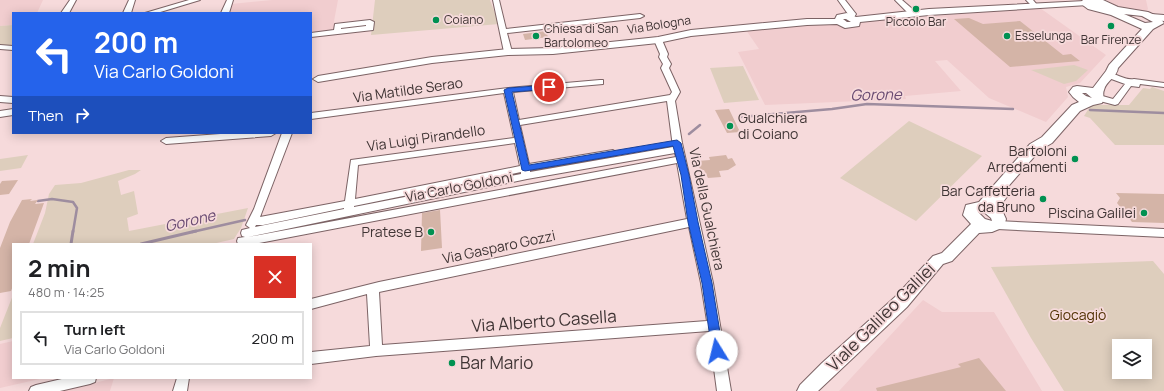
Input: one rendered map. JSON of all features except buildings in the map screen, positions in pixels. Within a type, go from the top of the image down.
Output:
[{"type":"main road","points":[[1092,2],[1158,21]]},
{"type":"main road","points":[[1092,2],[1135,23],[1158,21]]},
{"type":"main road","points":[[992,220],[993,205],[1038,153],[1042,144],[1076,108],[1096,98],[1098,89],[1111,71],[1140,37],[1158,21]]},
{"type":"main road","points":[[1135,23],[1140,37]]},
{"type":"main road","name":"Viale Galileo Galilei","points":[[806,391],[901,302],[938,260],[947,257],[974,229],[992,220]]},
{"type":"street","points":[[66,12],[73,0]]},
{"type":"street","points":[[127,12],[132,0]]},
{"type":"street","points":[[153,12],[197,0]]},
{"type":"street","points":[[225,12],[230,0]]},
{"type":"street","points":[[496,0],[508,52]]},
{"type":"street","points":[[841,0],[852,14],[853,18]]},
{"type":"street","points":[[898,0],[913,13]]},
{"type":"street","name":"Via Bologna","points":[[313,80],[432,60],[508,52],[553,51],[658,40],[691,33],[807,22],[839,21],[845,24],[853,25],[856,24],[853,18],[1032,3],[1059,5],[1092,2]]},
{"type":"street","points":[[504,31],[640,16]]},
{"type":"street","points":[[312,35],[370,28]]},
{"type":"street","name":"Via della Gualchiera","points":[[658,40],[664,54],[663,57],[667,64],[665,68],[676,92],[671,101],[693,222],[707,283],[723,391]]},
{"type":"street","points":[[0,47],[12,48]]},
{"type":"street","points":[[1111,71],[1136,85],[1164,86]]},
{"type":"street","name":"Via Matilde Serao","points":[[312,116],[508,90],[600,82]]},
{"type":"street","points":[[1096,98],[1115,102],[1130,82]]},
{"type":"street","points":[[508,90],[526,172]]},
{"type":"street","points":[[516,123],[673,97]]},
{"type":"street","points":[[0,99],[12,100]]},
{"type":"street","points":[[0,114],[12,112]]},
{"type":"street","points":[[168,137],[244,134]]},
{"type":"street","points":[[243,239],[254,221],[287,134]]},
{"type":"street","name":"Via Luigi Pirandello","points":[[349,207],[354,162],[518,140]]},
{"type":"street","name":"Via Carlo Goldoni","points":[[254,221],[263,221],[349,207],[526,172],[679,150]]},
{"type":"street","name":"Via Carlo Goldoni","points":[[243,239],[254,240],[679,150]]},
{"type":"street","name":"Via Carlo Goldoni","points":[[243,239],[258,232],[349,207]]},
{"type":"street","points":[[992,220],[1164,233]]},
{"type":"street","name":"Via Gasparo Gozzi","points":[[312,304],[373,289],[693,222]]},
{"type":"street","points":[[373,289],[376,351]]},
{"type":"street","name":"Via Alberto Casella","points":[[312,358],[376,351],[713,326]]},
{"type":"street","points":[[36,391],[86,379]]},
{"type":"street","points":[[180,391],[183,379]]},
{"type":"shaded area","points":[[0,0],[43,0],[37,12],[12,12],[12,25],[0,26]]},
{"type":"shaded area","points":[[272,0],[338,0],[334,21],[335,31],[312,33],[312,12],[228,12],[231,4]]},
{"type":"shaded area","points":[[1103,0],[1146,0],[1148,9],[1146,12],[1115,6]]},
{"type":"shaded area","points":[[1040,8],[1106,55],[1080,83],[1066,87],[1068,97],[1046,122],[989,98],[947,60],[935,61],[961,91],[905,96],[906,99],[765,105],[738,52],[759,49],[746,30]]},
{"type":"shaded area","points":[[923,300],[942,312],[994,312],[1042,391],[839,391]]},
{"type":"shaded area","points":[[12,341],[12,379],[40,379],[0,388],[0,344]]},
{"type":"shaded area","points":[[110,379],[114,379],[110,391],[63,391]]},
{"type":"green space","name":"Coiano","points":[[375,0],[490,0],[499,24],[371,35]]},
{"type":"green space","points":[[12,25],[12,45],[0,45],[0,26]]},
{"type":"green space","points":[[1074,65],[1088,70],[1076,81],[1064,84],[1031,70]]},
{"type":"green space","points":[[743,66],[759,100],[724,103],[710,68]]},
{"type":"green space","points":[[1152,87],[1164,91],[1164,145],[1115,145],[1090,118],[1084,116],[1091,105],[1129,105],[1143,88],[1150,89]]},
{"type":"green space","points":[[909,121],[982,156],[916,221],[840,178]]},
{"type":"green space","points":[[28,155],[21,168],[0,171],[0,159]]},
{"type":"green space","points":[[129,170],[141,170],[118,181],[121,195],[134,191],[138,214],[127,218],[129,231],[248,208],[241,228],[234,239],[216,243],[33,243],[45,213],[49,194],[55,185],[81,183]]},
{"type":"green space","name":"Giocagiò","points":[[1153,261],[1164,274],[1164,391],[1064,391],[1031,338],[991,267]]},
{"type":"green space","points":[[12,298],[12,338],[0,341],[0,328]]},
{"type":"waterway","name":"Gorone","points":[[740,117],[832,109],[867,104],[1013,109]]},
{"type":"waterway","name":"Gorone","points":[[1090,110],[1164,113]]},
{"type":"waterway","name":"Gorone","points":[[689,134],[700,125]]},
{"type":"waterway","name":"Gorone","points":[[38,201],[52,199],[73,202],[77,208],[73,232]]},
{"type":"waterway","name":"Gorone","points":[[192,232],[245,220]]},
{"type":"waterway","name":"Gorone","points":[[71,243],[73,231]]},
{"type":"waterway","name":"Gorone","points":[[145,243],[196,231]]},
{"type":"place","name":"Piccolo Bar","points":[[916,9]]},
{"type":"place","name":"Coiano","points":[[436,20]]},
{"type":"place","name":"Bar Firenze","points":[[1111,26]]},
{"type":"place","name":"Chiesa di San Bartolomeo","points":[[536,36]]},
{"type":"place","name":"Esselunga","points":[[1007,36]]},
{"type":"place","name":"Gualchiera di Coiano","points":[[730,126]]},
{"type":"place","name":"Bartoloni Arredamenti","points":[[1075,159]]},
{"type":"place","name":"Bar Caffetteria da Bruno","points":[[1043,199]]},
{"type":"place","name":"Piscina Galilei","points":[[1144,213]]},
{"type":"place","name":"Pratese B","points":[[431,232]]},
{"type":"place","name":"Bar Mario","points":[[452,363]]},
{"type":"route","points":[[549,87],[508,90],[525,168],[677,143],[707,283],[717,351]]}]
